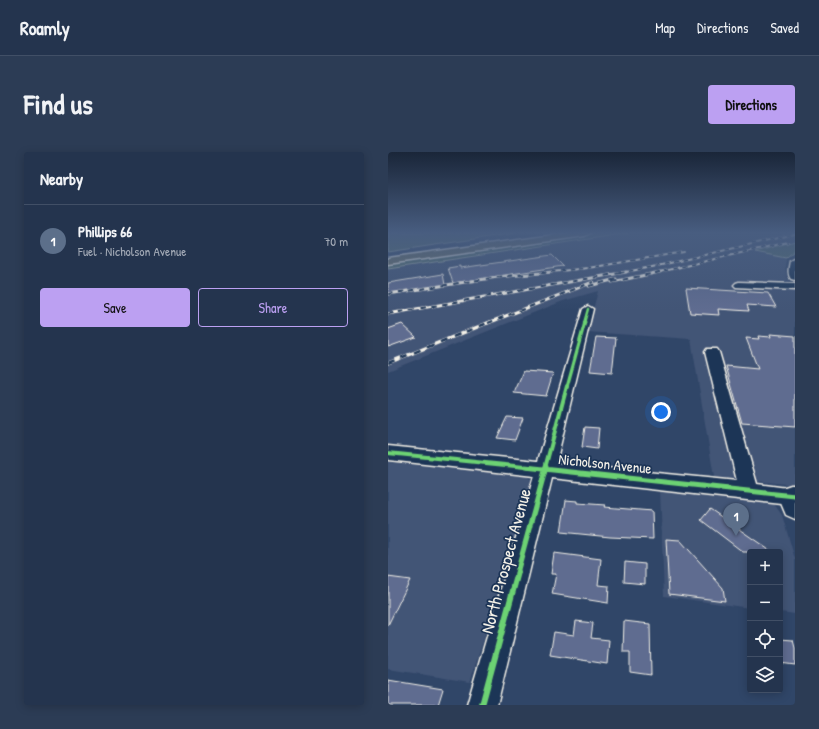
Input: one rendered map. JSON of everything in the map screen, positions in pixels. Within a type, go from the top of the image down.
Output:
[{"type":"main road","points":[[388,261],[403,259]]},
{"type":"street","points":[[795,261],[795,277]]},
{"type":"street","points":[[740,285],[795,287]]},
{"type":"street","name":"North Prospect Avenue","points":[[482,705],[588,309]]},
{"type":"street","points":[[712,352],[749,491]]},
{"type":"street","name":"Nicholson Avenue","points":[[388,453],[749,491],[794,500]]},
{"type":"shaded area","points":[[456,259],[786,259],[785,266],[787,277],[795,291],[795,485],[714,477],[691,339],[587,332],[598,291],[563,301],[388,371],[388,269]]},
{"type":"shaded area","points":[[388,462],[526,476],[532,480],[532,487],[470,682],[388,669]]},
{"type":"shaded area","points":[[660,488],[770,501],[774,504],[782,515],[795,559],[795,614],[783,612],[783,549],[747,549],[747,608],[664,596]]},
{"type":"green space","points":[[423,259],[456,259],[388,269],[388,264]]},
{"type":"building","points":[[525,259],[556,259],[563,266],[453,283],[448,268],[460,266],[460,268]]},
{"type":"building","points":[[443,274],[445,285],[388,294],[388,283]]},
{"type":"building","points":[[686,288],[768,293],[776,307],[747,305],[749,311],[718,309],[719,315],[690,313]]},
{"type":"building","points":[[402,324],[416,337],[388,347],[388,329]]},
{"type":"building","points":[[770,334],[795,336],[795,427],[742,423],[726,366],[758,369],[746,338],[759,339],[758,336],[771,337]]},
{"type":"building","points":[[596,337],[616,338],[612,373],[590,371]]},
{"type":"building","points":[[524,371],[553,373],[546,396],[514,393]]},
{"type":"building","points":[[507,417],[523,418],[515,440],[497,438]]},
{"type":"building","points":[[585,427],[599,428],[597,449],[582,447]]},
{"type":"building","points":[[566,500],[577,501],[577,503],[605,505],[604,507],[652,511],[653,539],[610,537],[561,532]]},
{"type":"building","points":[[710,509],[768,549],[747,549],[747,552],[743,552],[701,520]]},
{"type":"building","points":[[666,539],[680,540],[723,588],[725,601],[669,594]]},
{"type":"building","points":[[554,553],[601,559],[598,585],[609,586],[608,603],[552,594],[556,574],[551,574]]},
{"type":"building","points":[[625,562],[645,564],[645,584],[624,582]]},
{"type":"building","points":[[388,577],[410,580],[388,625]]},
{"type":"building","points":[[576,621],[593,623],[591,638],[609,640],[607,664],[550,655],[554,632],[574,635]]},
{"type":"building","points":[[624,621],[650,624],[651,675],[630,672],[630,652],[623,652]]},
{"type":"building","points":[[783,639],[793,640],[795,648],[795,665],[783,663]]},
{"type":"building","points":[[388,680],[443,689],[438,705],[388,705]]},
{"type":"railway","points":[[547,272],[588,268],[643,259]]},
{"type":"railway","points":[[620,273],[688,259]]},
{"type":"railway","points":[[655,273],[716,259]]},
{"type":"railway","points":[[388,294],[498,277],[547,272]]},
{"type":"railway","points":[[542,273],[547,272]]},
{"type":"railway","points":[[547,272],[552,272]]},
{"type":"railway","points":[[388,314],[626,272]]},
{"type":"railway","points":[[612,282],[660,272]]},
{"type":"railway","points":[[589,286],[616,279]]},
{"type":"railway","points":[[488,323],[593,282]]},
{"type":"railway","points":[[388,363],[490,322]]},
{"type":"cycle path","points":[[482,705],[588,309]]},
{"type":"cycle path","points":[[388,453],[795,496]]},
{"type":"place","name":"Phillips 66","points":[[736,536]]}]
